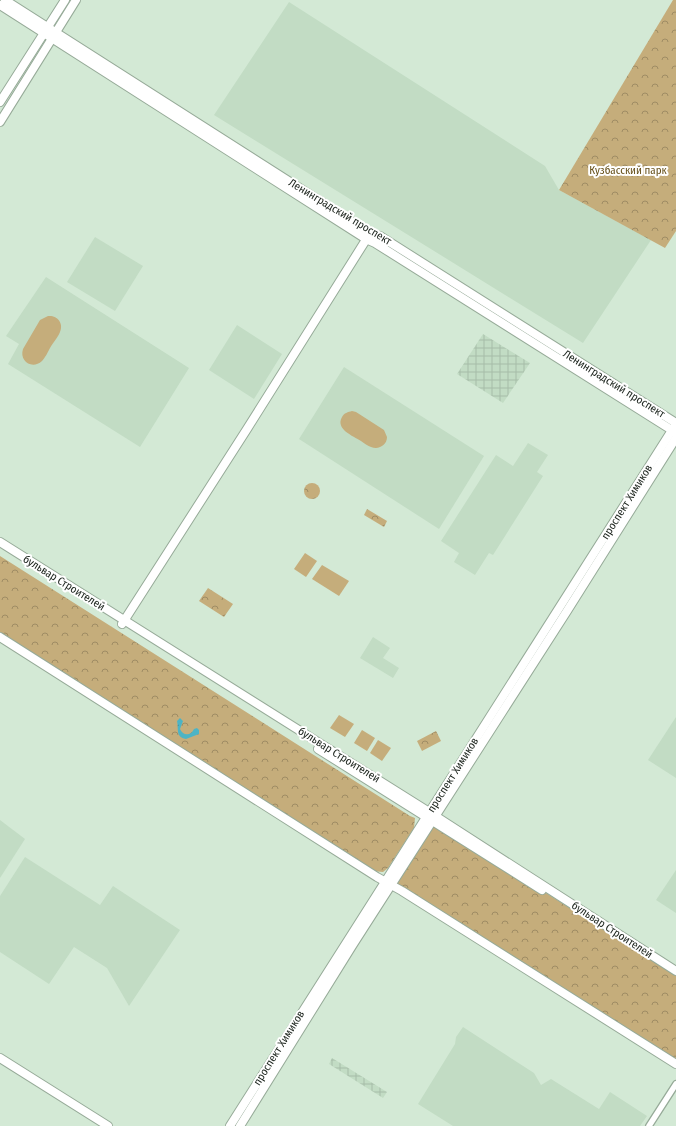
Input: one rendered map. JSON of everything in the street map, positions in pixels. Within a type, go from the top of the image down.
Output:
[{"type":"main road","points":[[5,0],[46,31]]},
{"type":"main road","points":[[0,102],[65,0]]},
{"type":"main road","points":[[0,122],[76,0]]},
{"type":"main road","points":[[0,5],[46,31]]},
{"type":"main road","name":"Ленинградский проспект","points":[[46,31],[368,236],[375,243],[675,429]]},
{"type":"main road","points":[[123,622],[131,612],[368,236]]},
{"type":"main road","name":"проспект Химиков","points":[[230,1126],[431,817],[675,429]]},
{"type":"main road","name":"бульвар Строителей","points":[[0,542],[123,622],[676,971]]},
{"type":"main road","name":"бульвар Строителей","points":[[0,547],[123,622]]},
{"type":"main road","points":[[0,637],[676,1064]]},
{"type":"main road","name":"бульвар Строителей","points":[[431,817],[676,975]]},
{"type":"main road","name":"проспект Химиков","points":[[240,1126],[388,883]]},
{"type":"main road","points":[[0,1058],[108,1126]]},
{"type":"street","points":[[649,1126],[676,1084]]},
{"type":"shaded area","points":[[289,2],[545,166],[559,190],[651,240],[583,343],[214,115]]},
{"type":"shaded area","points":[[95,237],[143,266],[115,311],[67,282]]},
{"type":"shaded area","points":[[46,277],[189,368],[140,447],[8,364],[19,344],[6,336]]},
{"type":"shaded area","points":[[237,325],[282,354],[254,399],[209,370]]},
{"type":"shaded area","points":[[483,334],[530,363],[503,403],[457,374]]},
{"type":"shaded area","points":[[344,367],[484,456],[439,529],[299,439]]},
{"type":"shaded area","points":[[528,443],[548,455],[537,472],[543,476],[493,555],[489,553],[475,575],[454,562],[459,553],[441,541],[496,455],[513,466]]},
{"type":"shaded area","points":[[373,637],[390,648],[383,658],[399,668],[393,678],[360,658]]},
{"type":"shaded area","points":[[676,717],[676,778],[648,760]]},
{"type":"shaded area","points":[[0,820],[25,839],[0,878]]},
{"type":"shaded area","points":[[25,857],[100,905],[113,886],[180,930],[129,1006],[107,968],[74,947],[49,984],[0,952],[0,896]]},
{"type":"shaded area","points":[[676,870],[676,913],[656,900]]},
{"type":"shaded area","points":[[463,1027],[534,1073],[541,1085],[551,1079],[599,1109],[610,1092],[647,1116],[640,1126],[453,1126],[418,1104],[455,1044],[456,1037]]},
{"type":"shaded area","points":[[332,1058],[387,1092],[383,1098],[329,1064]]},
{"type":"green space","name":"Кузбасский парк","points":[[673,0],[676,0],[676,231],[665,248],[559,190]]},
{"type":"green space","points":[[48,316],[59,320],[61,326],[60,332],[42,361],[34,365],[27,363],[23,357],[23,349],[40,320]]},
{"type":"green space","points":[[352,411],[384,430],[387,440],[382,446],[377,448],[371,447],[343,429],[340,421],[342,417],[348,412]]},
{"type":"green space","points":[[312,483],[319,488],[320,491],[315,498],[312,499],[305,494],[304,491],[309,484]]},
{"type":"green space","points":[[367,509],[387,521],[384,527],[364,515]]},
{"type":"green space","points":[[305,553],[317,561],[306,577],[294,569]]},
{"type":"green space","points":[[0,556],[415,818],[414,828],[388,868],[383,872],[373,871],[0,633]]},
{"type":"green space","points":[[322,565],[349,581],[339,596],[312,579]]},
{"type":"green space","points":[[208,588],[233,604],[224,617],[199,601]]},
{"type":"green space","points":[[339,715],[354,724],[345,737],[330,728]]},
{"type":"green space","points":[[362,730],[375,738],[367,751],[354,743]]},
{"type":"green space","points":[[436,731],[441,741],[422,751],[417,741]]},
{"type":"green space","points":[[378,740],[391,748],[382,761],[370,753]]},
{"type":"green space","points":[[432,821],[676,975],[676,1064],[391,885]]},
{"type":"water","points":[[180,718],[183,721],[180,729],[183,733],[189,734],[197,728],[199,730],[199,734],[186,739],[180,736],[177,721]]}]
